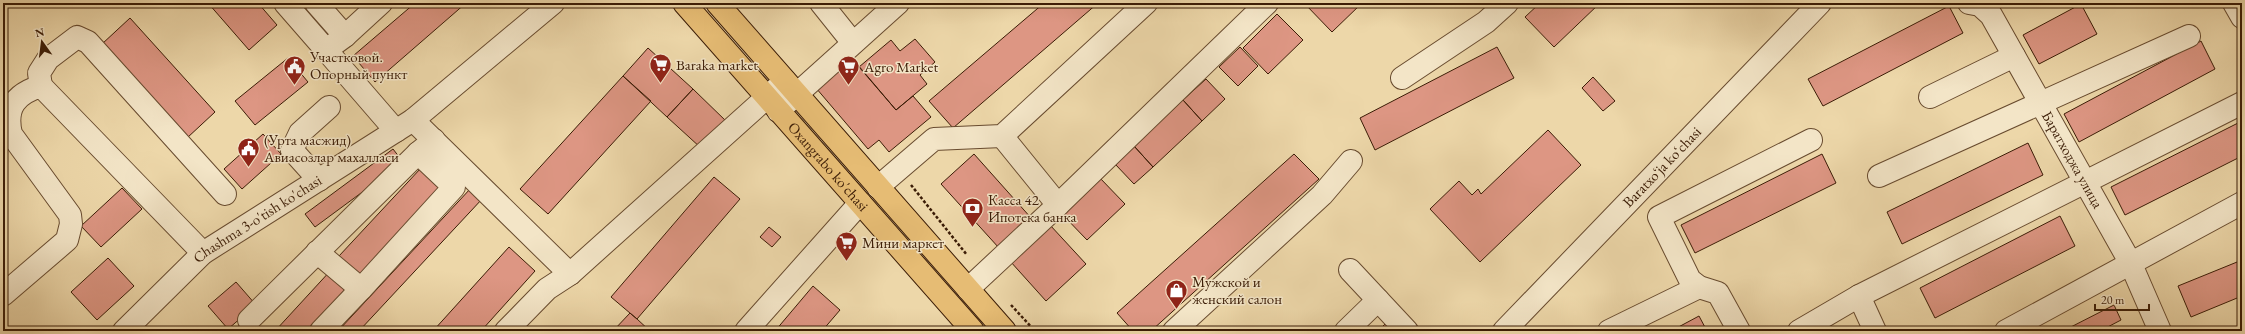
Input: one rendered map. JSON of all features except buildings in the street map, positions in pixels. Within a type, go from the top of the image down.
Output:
[{"type":"main road","name":"Oxangrabo ko'chasi","points":[[684,3],[860,204],[966,328]]},
{"type":"main road","name":"Oxangrabo ko'chasi","points":[[717,3],[878,187],[976,282],[1005,331]]},
{"type":"street","points":[[285,3],[326,50],[426,146],[570,274]]},
{"type":"street","points":[[316,3],[345,36]]},
{"type":"street","points":[[326,50],[345,36],[381,3]]},
{"type":"street","name":"Chashma 3-o'tish ko'chasi","points":[[124,331],[203,253],[405,126],[553,3]]},
{"type":"street","points":[[821,3],[853,43]]},
{"type":"street","points":[[506,331],[547,289],[570,274],[772,104],[790,87],[853,43],[898,3]]},
{"type":"street","points":[[878,187],[934,139],[1002,136],[1146,3]]},
{"type":"street","points":[[976,282],[1267,3]]},
{"type":"street","points":[[1402,78],[1486,22],[1507,3]]},
{"type":"street","name":"Baratxoʻja koʻchasi","points":[[1504,331],[1820,3]]},
{"type":"street","name":"Баратходжа улица","points":[[1969,3],[1980,5],[1987,10],[2014,56],[2130,262],[2160,331]]},
{"type":"street","points":[[2234,3],[2242,17]]},
{"type":"street","points":[[1879,176],[2189,36]]},
{"type":"street","points":[[203,253],[41,86],[39,73],[48,59],[78,37],[88,42],[225,194]]},
{"type":"street","points":[[1930,97],[2014,56]]},
{"type":"street","points":[[3,295],[67,240],[71,224],[70,215],[11,134],[8,120],[16,99],[30,89],[41,86]]},
{"type":"street","points":[[1800,331],[1859,296],[2086,183],[2242,103]]},
{"type":"street","points":[[319,180],[292,150],[300,133],[329,107]]},
{"type":"street","points":[[1002,136],[1058,204]]},
{"type":"street","points":[[1739,331],[1718,293],[1699,287],[1690,280],[1659,217],[1811,140]]},
{"type":"street","points":[[249,320],[426,146]]},
{"type":"street","points":[[321,331],[454,187],[426,146]]},
{"type":"street","points":[[1174,331],[1322,195],[1351,161]]},
{"type":"street","points":[[2006,331],[2130,262],[2242,203]]},
{"type":"street","points":[[746,331],[860,204]]},
{"type":"street","points":[[317,252],[361,288]]},
{"type":"street","points":[[1350,270],[1407,331]]},
{"type":"street","points":[[1609,331],[1699,287]]},
{"type":"street","points":[[1859,296],[1875,331]]},
{"type":"street","points":[[1346,331],[1378,300]]},
{"type":"path","points":[[910,184],[976,282]]},
{"type":"path","points":[[1009,303],[1035,331]]},
{"type":"place","name":"Baraka market","points":[[660,84]]},
{"type":"place","name":"Участковой. Опорный пункт","points":[[295,86]]},
{"type":"place","name":"Agro Market","points":[[849,86]]},
{"type":"place","name":"(Урта масжид) Авиасозлар махалласи","points":[[248,168]]},
{"type":"place","name":"Касса 42 Ипотека банка","points":[[973,228]]},
{"type":"place","name":"Мини маркет","points":[[847,262]]},
{"type":"place","name":"Мужской и женский салон","points":[[1177,310]]}]
